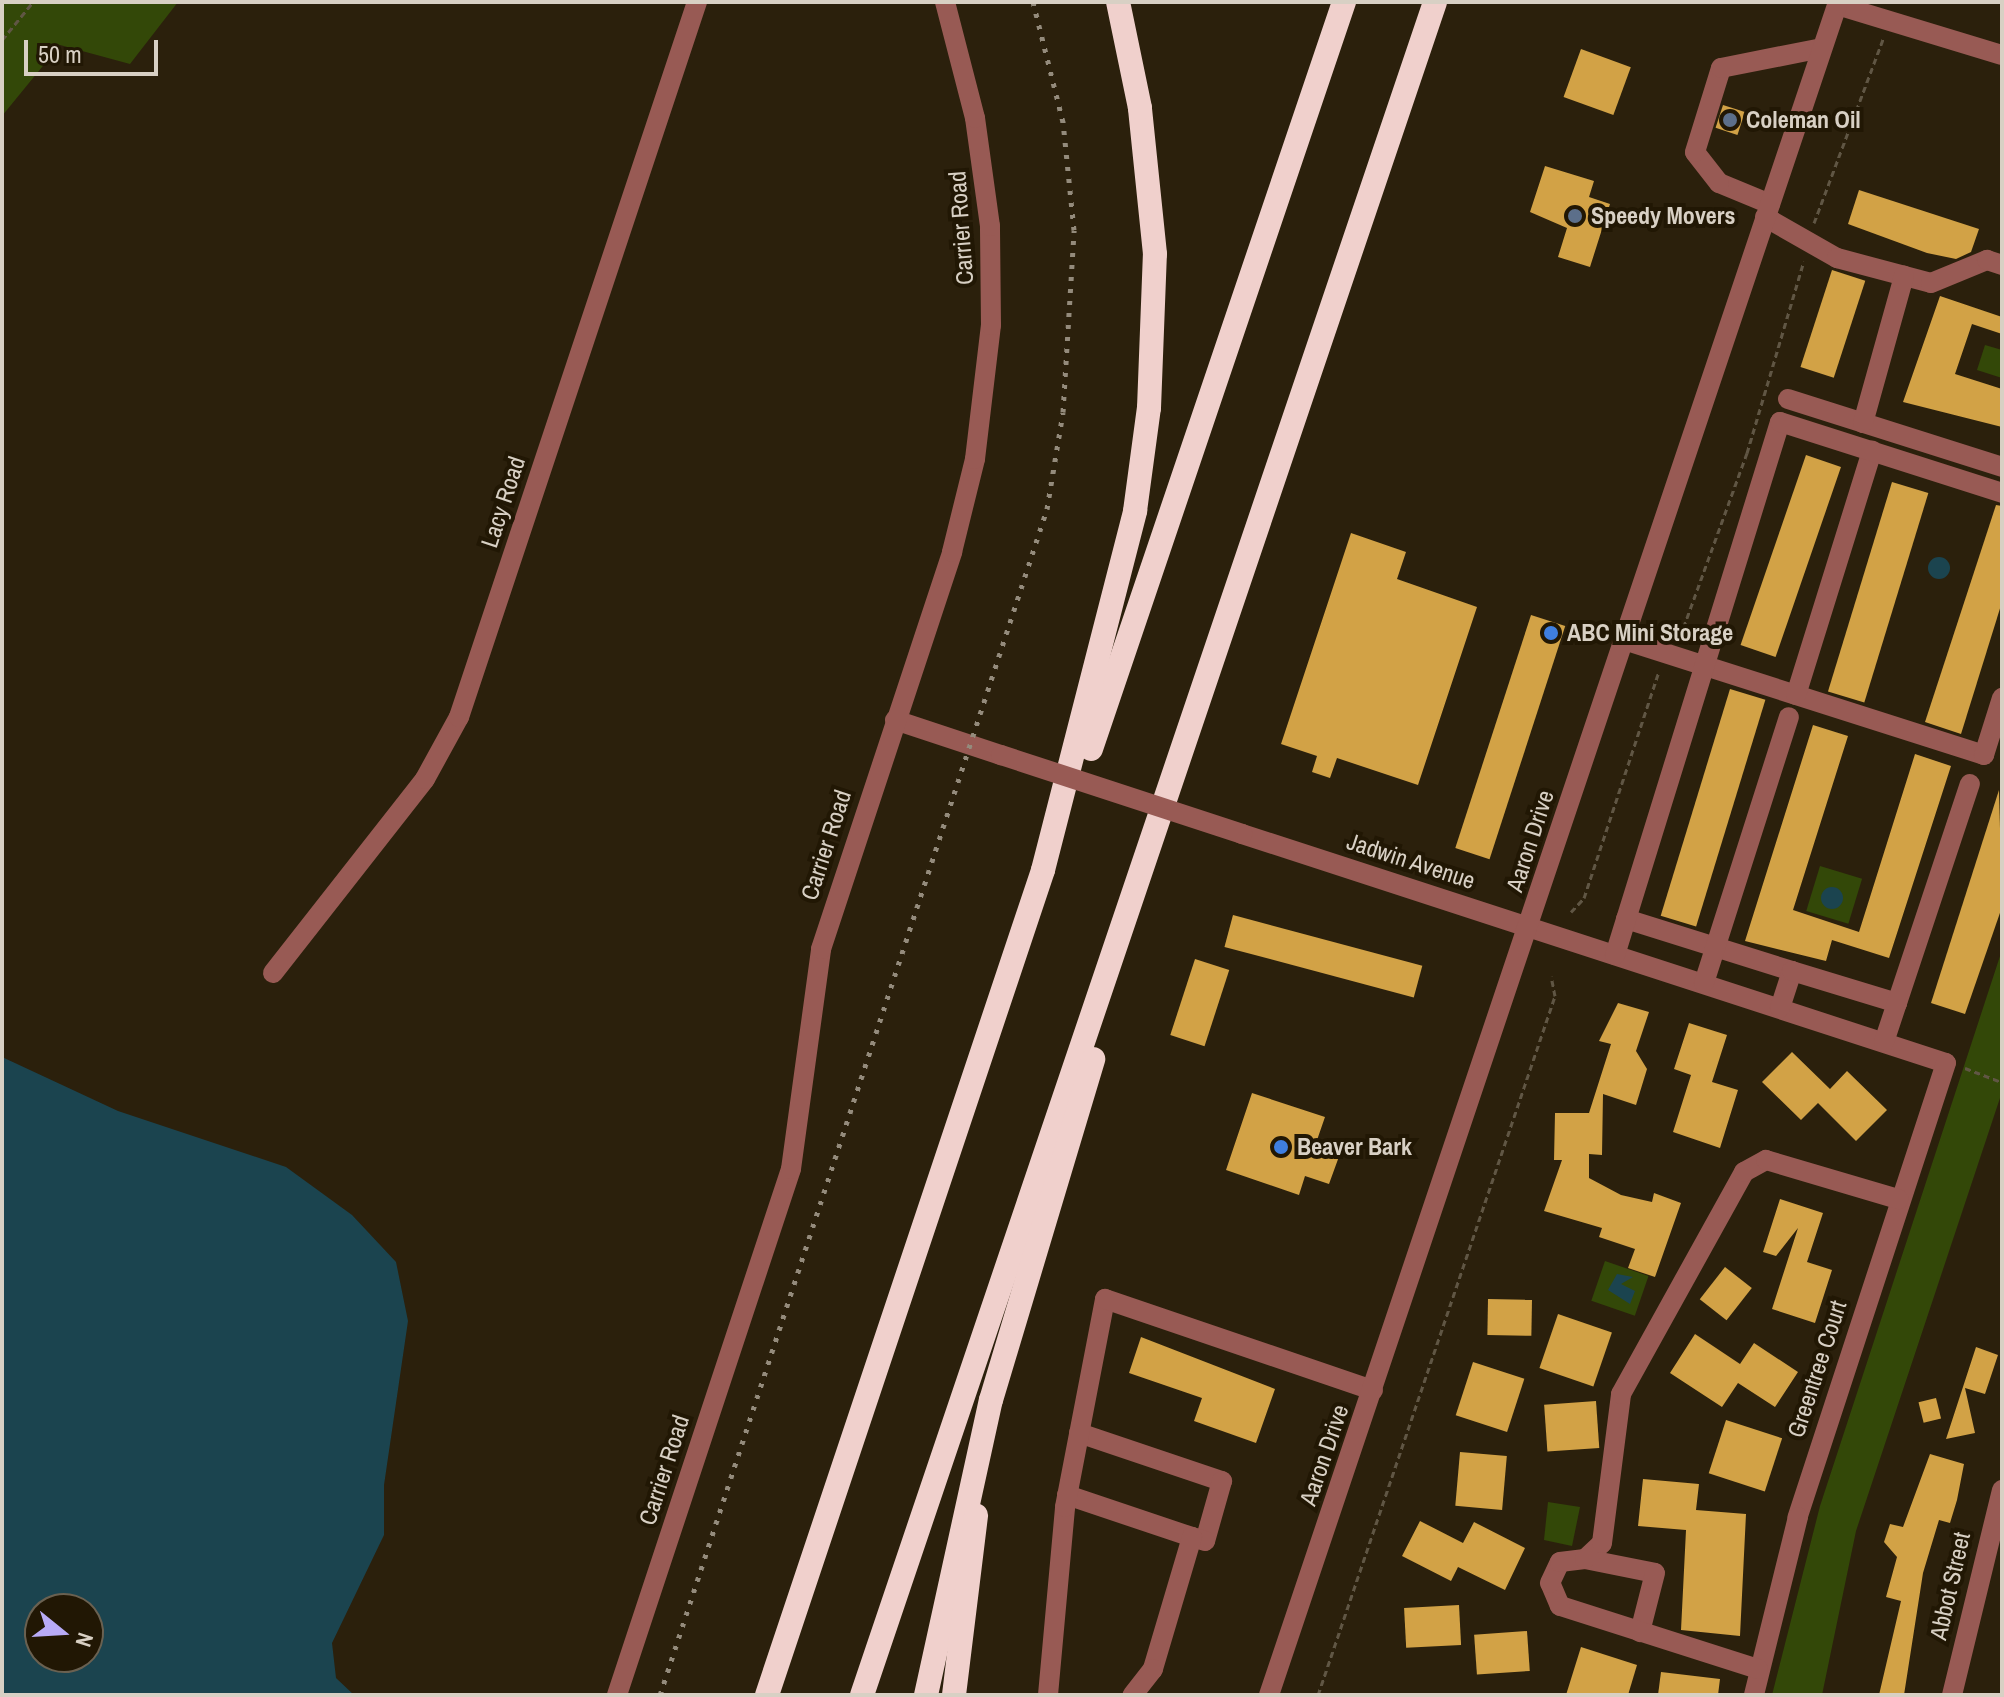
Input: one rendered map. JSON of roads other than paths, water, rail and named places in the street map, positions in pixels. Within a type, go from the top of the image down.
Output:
[{"type":"highway","points":[[1043,870],[1115,604],[1149,408],[1150,180],[1118,2]]},
{"type":"highway","points":[[764,1695],[1043,870],[1117,684],[1344,2]]},
{"type":"highway","points":[[862,1695],[1435,2]]},
{"type":"highway","points":[[926,1695],[991,1400],[1126,952],[1151,840]]},
{"type":"highway","points":[[954,1695],[991,1400]]},
{"type":"street","name":"Lacy Road","points":[[273,973],[425,779],[459,717],[697,2]]},
{"type":"street","name":"Carrier Road","points":[[617,1695],[795,1155],[821,949],[969,488],[991,325],[984,171],[945,2]]},
{"type":"street","points":[[1838,3],[2002,55]]},
{"type":"street","name":"Aaron Drive","points":[[1269,1695],[1838,3]]},
{"type":"street","points":[[1822,48],[1721,68],[1695,152],[1719,183],[1767,210],[1837,258],[1931,283],[1987,260],[2002,265]]},
{"type":"street","points":[[1863,423],[1904,276]]},
{"type":"street","points":[[1788,399],[2002,467]]},
{"type":"street","points":[[1615,955],[1780,422],[2002,493]]},
{"type":"street","points":[[1796,695],[1872,451]]},
{"type":"street","points":[[1624,640],[1984,755],[2002,698]]},
{"type":"street","points":[[1704,983],[1789,717]]},
{"type":"street","name":"Jadwin Avenue","points":[[895,720],[1946,1063]]},
{"type":"street","points":[[1884,1042],[1970,784]]},
{"type":"street","points":[[1626,919],[1897,1003]]},
{"type":"street","points":[[1780,1008],[1792,971]]},
{"type":"street","name":"Greentree Court","points":[[1754,1695],[1798,1517],[1898,1199],[1946,1063]]},
{"type":"street","points":[[1585,1559],[1602,1543],[1621,1394],[1744,1172],[1766,1160],[1898,1199]]},
{"type":"street","points":[[1048,1695],[1067,1495],[1105,1299],[1373,1390]]},
{"type":"street","points":[[1067,1495],[1205,1541],[1222,1481],[1079,1433]]},
{"type":"street","name":"Abbot Street","points":[[1952,1695],[2002,1490]]},
{"type":"street","points":[[1133,1695],[1153,1669],[1192,1537]]},
{"type":"street","points":[[1640,1632],[1655,1573],[1585,1559],[1560,1562],[1550,1583],[1560,1606],[1640,1632],[1758,1669]]},
{"type":"water","points":[[1939,557],[1947,560],[1950,568],[1947,576],[1939,579],[1931,576],[1928,568],[1931,560]]},
{"type":"water","points":[[1832,887],[1840,890],[1843,898],[1840,906],[1832,909],[1824,906],[1821,898],[1824,890]]},
{"type":"water","points":[[2,1057],[118,1111],[286,1167],[352,1215],[396,1262],[408,1321],[384,1485],[384,1535],[332,1643],[336,1678],[354,1695],[2,1695]]},
{"type":"water","points":[[1617,1274],[1633,1277],[1621,1284],[1635,1291],[1630,1304],[1608,1290]]},
{"type":"railway","points":[[660,1695],[1047,509],[1063,412],[1074,230],[1063,122],[1033,2]]},
{"type":"place","name":"Coleman Oil","points":[[1730,120]]},
{"type":"place","name":"Speedy Movers","points":[[1575,216]]},
{"type":"place","name":"ABC Mini Storage","points":[[1551,633]]},
{"type":"place","name":"Beaver Bark","points":[[1281,1147]]}]
